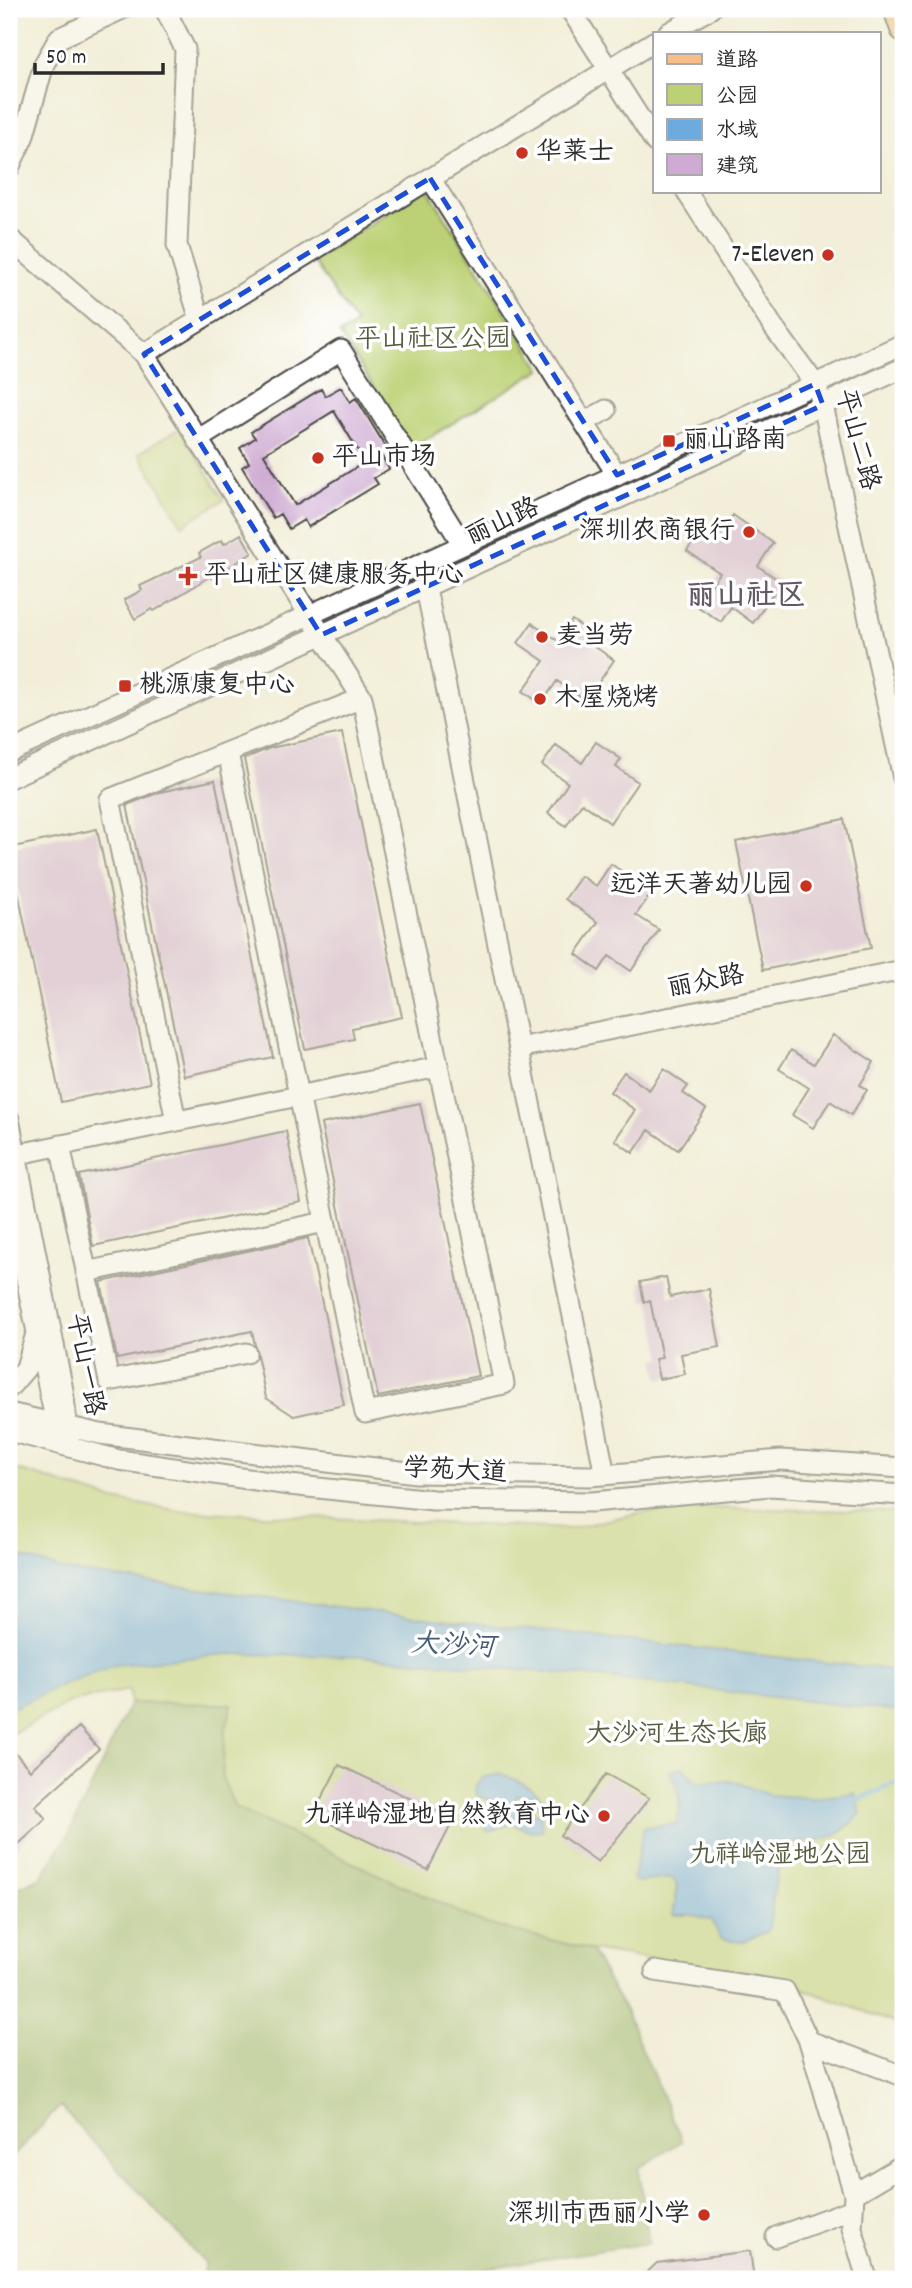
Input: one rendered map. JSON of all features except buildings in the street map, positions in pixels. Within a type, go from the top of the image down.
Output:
[{"type":"main road","points":[[896,9],[903,29]]},
{"type":"street","points":[[9,167],[23,138],[44,64],[59,37],[122,9]]},
{"type":"street","points":[[165,9],[185,49],[177,245],[200,320]]},
{"type":"street","points":[[570,9],[653,139]]},
{"type":"street","points":[[670,32],[710,9]]},
{"type":"street","points":[[144,354],[653,42]]},
{"type":"street","points":[[430,178],[586,421],[617,475]]},
{"type":"street","name":"平山二路","points":[[687,192],[772,325],[815,384],[824,405],[903,778]]},
{"type":"street","points":[[9,238],[144,354],[362,698],[504,1384],[365,1413],[228,753]]},
{"type":"street","name":"丽山路","points":[[9,752],[903,344]]},
{"type":"street","points":[[197,440],[341,350],[463,545]]},
{"type":"street","name":"丽山路","points":[[9,778],[903,368]]},
{"type":"street","points":[[586,421],[606,410]]},
{"type":"street","points":[[426,588],[605,1475]]},
{"type":"street","points":[[176,1121],[110,799],[362,698]]},
{"type":"street","name":"丽众路","points":[[519,1048],[903,970]]},
{"type":"street","points":[[12,1155],[438,1067]]},
{"type":"street","name":"平山一路","points":[[9,1119],[12,1155],[64,1434]]},
{"type":"street","points":[[60,1145],[109,1381],[246,1353]]},
{"type":"street","name":"平山一路","points":[[9,1195],[35,1326],[64,1434]]},
{"type":"street","points":[[86,1272],[325,1222]]},
{"type":"street","points":[[9,1388],[26,1368],[32,1355],[35,1326]]},
{"type":"street","name":"学苑大道","points":[[9,1413],[64,1434],[119,1460],[276,1483],[433,1500],[592,1502],[771,1486],[903,1495]]},
{"type":"street","name":"学苑大道","points":[[9,1431],[64,1434],[416,1473],[519,1477],[605,1475],[781,1460],[903,1468]]},
{"type":"street","points":[[655,1971],[785,1991],[809,2041],[854,2202],[852,2228],[867,2279]]},
{"type":"street","points":[[809,2041],[903,2076]]},
{"type":"street","points":[[776,2237],[854,2202],[903,2165]]},
{"type":"highlighted area","points":[[430,178],[617,475],[815,384],[823,405],[321,635],[144,354]]},
{"type":"green space","name":"平山社区公园","points":[[427,188],[541,369],[412,448],[340,334],[356,324],[313,260]]},
{"type":"green space","points":[[180,428],[224,500],[182,525],[139,453]]},
{"type":"green space","name":"大沙河生态长廊","points":[[9,1467],[114,1500],[181,1511],[568,1529],[638,1513],[714,1508],[903,1512],[903,2026],[782,1981],[591,1950],[482,1923],[235,1808],[222,1777],[225,1733],[232,1704],[130,1703],[129,1690],[71,1702],[9,1735]]},
{"type":"green space","points":[[130,1703],[232,1704],[225,1733],[222,1777],[235,1808],[482,1923],[591,1950],[626,2012],[682,2141],[639,2168],[649,2243],[487,2268],[487,2279],[202,2279],[205,2263],[60,2106],[9,2161],[9,1892],[41,1877],[70,1832]]},
{"type":"water","name":"大沙河","points":[[9,1553],[66,1571],[391,1614],[903,1671],[903,1712],[607,1678],[363,1656],[229,1654],[115,1665],[63,1684],[9,1710]]},
{"type":"water","points":[[682,1767],[696,1782],[733,1781],[769,1795],[814,1798],[855,1793],[861,1813],[854,1821],[823,1839],[794,1843],[787,1852],[781,1862],[775,1884],[768,1931],[742,1942],[720,1938],[712,1920],[693,1915],[673,1915],[678,1886],[672,1878],[638,1882],[633,1879],[644,1827],[676,1824],[679,1797],[670,1771]]},
{"type":"water","points":[[499,1774],[529,1787],[547,1803],[552,1810],[545,1811],[531,1797],[517,1795],[515,1800],[535,1814],[540,1812],[543,1830],[531,1831],[511,1823],[488,1832],[480,1821],[483,1814],[491,1813],[497,1803],[477,1795],[475,1787],[482,1778]]},
{"type":"waterway","points":[[857,1800],[894,1784],[903,1785]]},
{"type":"place","name":"华莱士","points":[[522,153]]},
{"type":"place","name":"7-Eleven","points":[[828,255]]},
{"type":"place","name":"丽山路南","points":[[669,441]]},
{"type":"place","name":"平山市场","points":[[318,458]]},
{"type":"place","name":"深圳农商银行","points":[[749,532]]},
{"type":"place","name":"平山社区健康服务中心","points":[[188,576]]},
{"type":"place","name":"麦当劳","points":[[542,637]]},
{"type":"place","name":"桃源康复中心","points":[[125,686]]},
{"type":"place","name":"木屋烧烤","points":[[540,699]]},
{"type":"place","name":"远洋天著幼儿园","points":[[806,886]]},
{"type":"place","name":"九祥岭湿地自然教育中心","points":[[604,1816]]},
{"type":"place","name":"深圳市西丽小学","points":[[704,2215]]},
{"type":"district","name":"丽山社区","points":[[746,598]]},
{"type":"park label","name":"九祥岭湿地公园","points":[[780,1856]]}]
